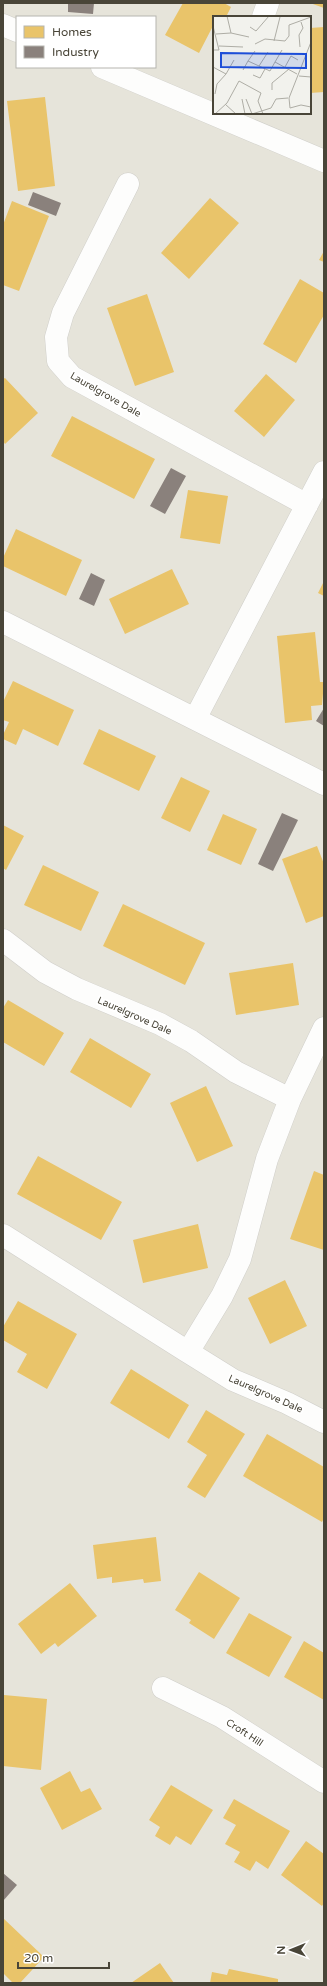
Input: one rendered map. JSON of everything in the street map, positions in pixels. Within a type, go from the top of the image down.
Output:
[{"type":"street","points":[[263,16],[268,3]]},
{"type":"street","points":[[3,26],[16,31]]},
{"type":"street","points":[[104,68],[324,161]]},
{"type":"street","name":"Laurelgrove Dale","points":[[128,184],[63,313],[56,337],[58,361],[72,377],[307,505]]},
{"type":"street","points":[[195,719],[324,472]]},
{"type":"street","points":[[3,622],[324,784]]},
{"type":"street","name":"Laurelgrove Dale","points":[[3,940],[45,972],[77,989],[160,1024],[191,1041],[236,1072],[290,1099]]},
{"type":"street","points":[[188,1352],[222,1296],[240,1259],[267,1160],[290,1099],[324,1028]]},
{"type":"street","name":"Laurelgrove Dale","points":[[3,1235],[233,1380],[287,1403],[324,1422]]},
{"type":"street","name":"Croft Hill","points":[[163,1688],[222,1717],[324,1782]]},
{"type":"shaded area","points":[[3,3],[324,3],[324,1983],[3,1983]]},
{"type":"building: Homes","points":[[183,3],[224,3],[231,7],[226,16],[213,16],[213,26],[199,53],[165,35]]},
{"type":"building: Homes","points":[[310,3],[324,3],[324,8]]},
{"type":"building: Homes","points":[[324,27],[324,92],[311,93],[311,28]]},
{"type":"building: Homes","points":[[45,97],[55,186],[18,191],[7,101]]},
{"type":"building: Homes","points":[[210,198],[239,223],[189,279],[161,253]]},
{"type":"building: Homes","points":[[12,201],[49,216],[19,291],[3,285],[3,225]]},
{"type":"building: Homes","points":[[324,251],[324,262],[319,260]]},
{"type":"building: Homes","points":[[300,279],[324,293],[324,315],[296,363],[263,344]]},
{"type":"building: Homes","points":[[147,294],[174,372],[135,386],[107,308]]},
{"type":"building: Homes","points":[[266,374],[295,400],[264,437],[234,411]]},
{"type":"building: Homes","points":[[5,378],[38,413],[5,444],[3,441],[3,379]]},
{"type":"building: Homes","points":[[72,416],[155,459],[134,499],[51,456]]},
{"type":"building: Homes","points":[[188,490],[228,496],[220,544],[180,538]]},
{"type":"building: Homes","points":[[16,529],[82,560],[66,596],[3,566],[3,558]]},
{"type":"building: Homes","points":[[172,569],[189,604],[125,634],[109,599]]},
{"type":"building: Homes","points":[[324,581],[324,596],[318,593]]},
{"type":"building: Homes","points":[[315,632],[320,682],[324,682],[322,705],[311,706],[312,720],[285,723],[277,636]]},
{"type":"building: Homes","points":[[13,681],[74,710],[58,746],[23,729],[16,745],[3,739],[3,735],[9,722],[3,720],[3,702]]},
{"type":"building: Homes","points":[[99,729],[156,756],[139,791],[83,764]]},
{"type":"building: Homes","points":[[181,777],[210,791],[190,832],[161,818]]},
{"type":"building: Homes","points":[[223,814],[257,829],[241,865],[207,850]]},
{"type":"building: Homes","points":[[3,825],[24,836],[6,870],[3,868]]},
{"type":"building: Homes","points":[[317,846],[324,864],[324,916],[306,923],[282,859]]},
{"type":"building: Homes","points":[[43,865],[99,892],[81,931],[24,905]]},
{"type":"building: Homes","points":[[123,904],[205,943],[185,985],[103,946]]},
{"type":"building: Homes","points":[[293,963],[299,1005],[236,1015],[229,973]]},
{"type":"building: Homes","points":[[8,1000],[64,1033],[44,1066],[3,1042],[3,1008]]},
{"type":"building: Homes","points":[[90,1038],[151,1074],[131,1108],[70,1072]]},
{"type":"building: Homes","points":[[206,1086],[233,1146],[197,1162],[170,1103]]},
{"type":"building: Homes","points":[[38,1156],[122,1202],[101,1240],[17,1194]]},
{"type":"building: Homes","points":[[314,1171],[324,1175],[324,1250],[290,1239]]},
{"type":"building: Homes","points":[[198,1224],[208,1268],[143,1283],[133,1240]]},
{"type":"building: Homes","points":[[285,1280],[307,1326],[270,1344],[248,1298]]},
{"type":"building: Homes","points":[[18,1301],[77,1334],[47,1389],[17,1372],[27,1354],[3,1340],[3,1327]]},
{"type":"building: Homes","points":[[131,1369],[189,1405],[169,1439],[110,1403]]},
{"type":"building: Homes","points":[[206,1410],[245,1434],[205,1498],[187,1487],[207,1455],[187,1442]]},
{"type":"building: Homes","points":[[267,1434],[324,1467],[324,1518],[322,1522],[243,1476]]},
{"type":"building: Homes","points":[[156,1537],[161,1581],[144,1583],[143,1579],[112,1583],[112,1577],[97,1579],[93,1545]]},
{"type":"building: Homes","points":[[199,1572],[240,1598],[214,1639],[189,1623],[191,1620],[175,1610]]},
{"type":"building: Homes","points":[[70,1583],[97,1616],[58,1647],[55,1643],[41,1654],[18,1624]]},
{"type":"building: Homes","points":[[249,1613],[292,1637],[269,1677],[226,1653]]},
{"type":"building: Homes","points":[[304,1641],[324,1653],[324,1700],[284,1677]]},
{"type":"building: Homes","points":[[4,1695],[47,1699],[41,1770],[3,1766]]},
{"type":"building: Homes","points":[[70,1771],[81,1792],[90,1788],[102,1809],[62,1830],[40,1788]]},
{"type":"building: Homes","points":[[171,1785],[213,1810],[191,1845],[176,1836],[170,1845],[155,1836],[160,1827],[149,1820]]},
{"type":"building: Homes","points":[[234,1799],[290,1831],[268,1869],[256,1861],[250,1871],[234,1862],[240,1852],[225,1844],[236,1825],[223,1818]]},
{"type":"building: Homes","points":[[306,1841],[324,1854],[324,1903],[322,1906],[281,1875]]},
{"type":"building: Homes","points":[[3,1918],[44,1957],[20,1983],[13,1983],[3,1973]]},
{"type":"building: Homes","points":[[160,1963],[174,1983],[131,1983]]},
{"type":"building: Homes","points":[[229,1969],[278,1979],[278,1983],[210,1983],[212,1972],[227,1975]]},
{"type":"building: Industry","points":[[68,3],[94,3],[93,14],[68,12]]},
{"type":"building: Industry","points":[[33,192],[61,203],[56,216],[28,205]]},
{"type":"building: Industry","points":[[171,468],[186,476],[165,514],[150,506]]},
{"type":"building: Industry","points":[[91,573],[105,580],[94,606],[79,599]]},
{"type":"building: Industry","points":[[324,708],[324,726],[316,721]]},
{"type":"building: Industry","points":[[282,813],[298,820],[273,871],[258,864]]},
{"type":"building: Industry","points":[[3,1873],[17,1885],[3,1901]]}]
